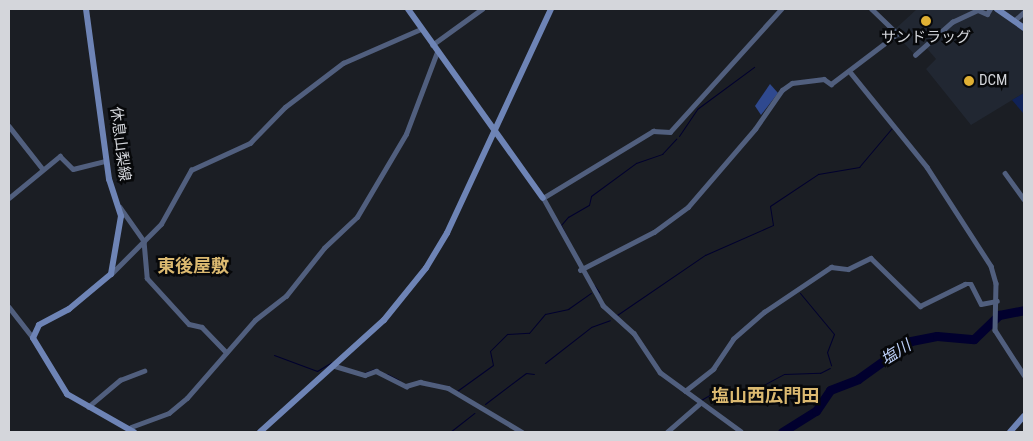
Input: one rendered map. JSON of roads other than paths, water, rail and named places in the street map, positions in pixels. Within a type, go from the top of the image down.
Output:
[{"type":"street","name":"休息山梨線","points":[[86,9],[106,161],[120,207],[111,274]]},
{"type":"street","points":[[408,9],[543,198],[603,306],[634,334],[660,373],[699,404],[741,432]]},
{"type":"street","points":[[432,45],[482,9]]},
{"type":"street","points":[[260,432],[384,320],[426,268],[495,130],[551,9]]},
{"type":"street","points":[[543,198],[653,131],[670,132],[781,9]]},
{"type":"street","points":[[582,269],[654,232],[688,207],[787,86],[824,79],[831,84],[851,73],[897,34],[871,9]]},
{"type":"street","points":[[915,54],[952,22],[978,10],[987,14],[990,9]]},
{"type":"street","points":[[998,9],[1024,28]]},
{"type":"street","points":[[1014,21],[1024,12]]},
{"type":"street","points":[[33,338],[39,325],[69,309],[111,274],[161,224],[198,165],[250,143],[285,107],[344,64],[421,29]]},
{"type":"street","points":[[9,307],[33,338],[67,394],[132,430],[169,413],[226,352],[307,274],[324,248],[357,217],[406,134],[437,52]]},
{"type":"street","points":[[851,73],[928,166],[990,266],[997,302],[994,323],[1024,375]]},
{"type":"street","points":[[9,126],[42,168]]},
{"type":"street","points":[[9,198],[42,168],[60,156],[73,169],[106,161]]},
{"type":"street","points":[[1005,173],[1024,199]]},
{"type":"street","points":[[120,207],[144,241],[147,278],[189,324],[202,327],[226,352]]},
{"type":"street","points":[[685,391],[713,369],[733,339],[764,312],[831,267],[848,269],[871,258],[920,306],[965,284],[971,284],[981,304],[997,302]]},
{"type":"street","points":[[335,366],[365,375],[376,371],[406,386],[420,382],[448,388],[472,406],[484,408],[522,432]]},
{"type":"street","points":[[88,407],[120,380],[144,371]]},
{"type":"street","points":[[668,432],[699,404]]},
{"type":"street","points":[[1010,432],[1024,416]]},
{"type":"waterway","points":[[679,136],[697,109],[754,67]]},
{"type":"waterway","points":[[617,315],[705,255],[773,225],[770,206],[818,174],[859,167],[892,128]]},
{"type":"waterway","points":[[570,243],[561,225],[568,217],[589,205],[591,196],[636,163],[662,154],[676,139]]},
{"type":"waterway","points":[[594,285],[599,292]]},
{"type":"waterway","points":[[457,391],[493,365],[490,351],[507,334],[529,333],[545,314],[568,309],[591,293]]},
{"type":"waterway","points":[[800,293],[834,334],[827,352],[831,365]]},
{"type":"waterway","name":"塩川","points":[[782,432],[816,411],[830,390],[858,379],[911,341],[937,336],[974,339],[999,315],[1024,310]]},
{"type":"waterway","points":[[545,363],[591,327],[610,320]]},
{"type":"waterway","points":[[274,355],[317,371],[332,362]]},
{"type":"waterway","points":[[701,400],[711,394],[741,397],[784,374],[820,373],[830,368]]},
{"type":"waterway","points":[[364,373],[374,369]]},
{"type":"waterway","points":[[485,404],[526,373],[534,374]]},
{"type":"waterway","points":[[387,374],[399,380]]},
{"type":"waterway","points":[[429,382],[450,387]]},
{"type":"waterway","points":[[450,432],[474,413]]},
{"type":"place","name":"サンドラッグ","points":[[926,21]]},
{"type":"place","name":"DCM","points":[[969,81]]},
{"type":"district","name":"東後屋敷","points":[[193,266]]},
{"type":"district","name":"塩山西広門田","points":[[765,396]]}]
